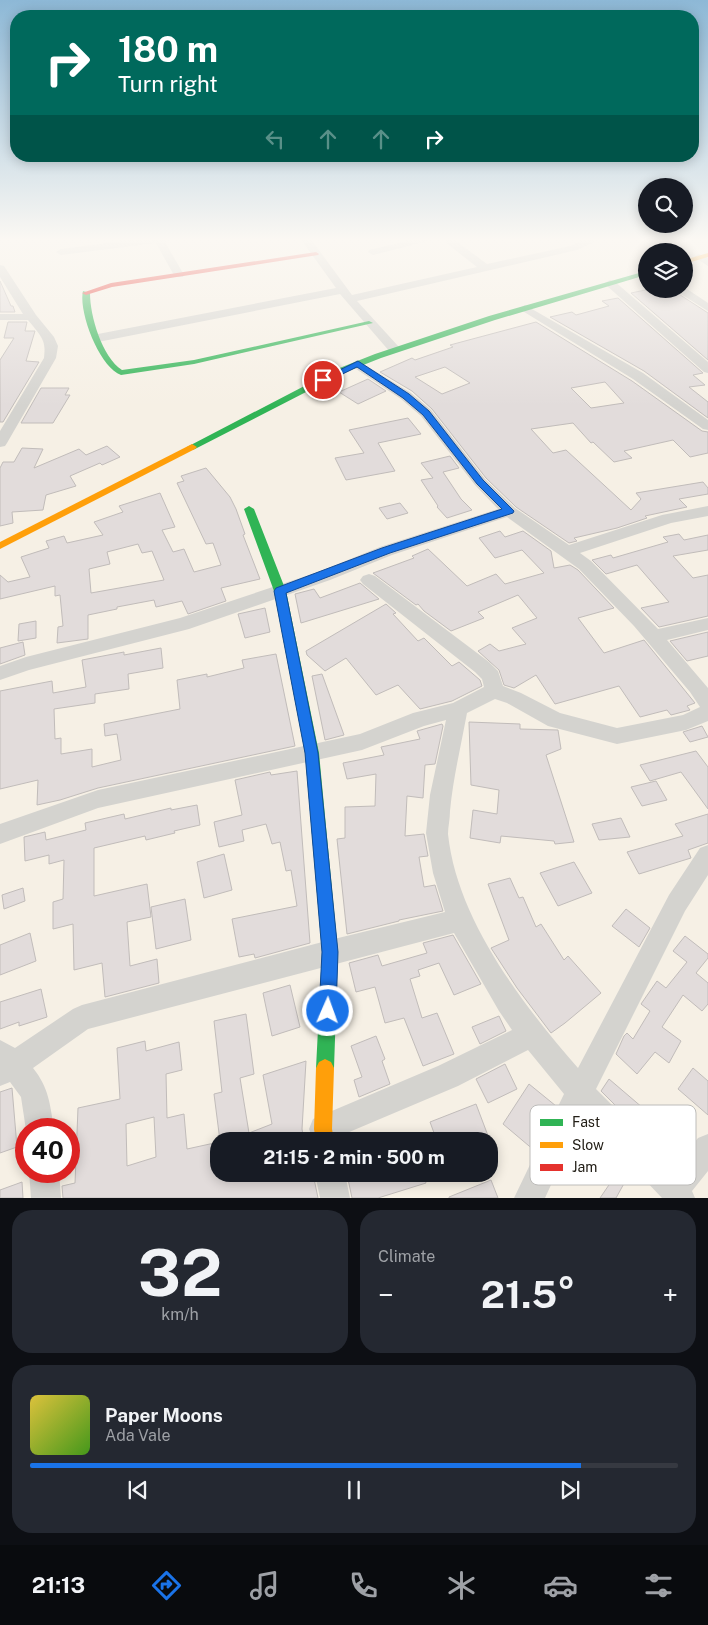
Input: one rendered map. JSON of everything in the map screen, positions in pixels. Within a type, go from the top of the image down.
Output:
[{"type":"main road","points":[[85,294],[85,302],[98,338],[112,368],[118,372],[125,373],[194,362],[369,324]]},
{"type":"main road","points":[[0,546],[340,371],[394,349],[573,294]]},
{"type":"main road","points":[[249,509],[280,591],[312,753],[330,952],[324,1132]]},
{"type":"street","points":[[0,443],[50,358],[52,346],[48,337],[31,317],[16,294]]},
{"type":"street","points":[[98,338],[352,294]]},
{"type":"street","points":[[622,294],[708,369]]},
{"type":"street","points":[[346,295],[369,324],[394,349]]},
{"type":"street","points":[[693,298],[708,308]]},
{"type":"street","points":[[525,308],[638,376],[708,426]]},
{"type":"street","points":[[0,317],[31,317]]},
{"type":"street","points":[[358,364],[406,396],[426,413],[480,482],[509,511],[585,565],[653,637],[697,687],[708,703]]},
{"type":"street","points":[[0,673],[26,664],[183,624],[280,591],[386,551],[509,511]]},
{"type":"street","points":[[566,552],[668,519],[708,511]]},
{"type":"street","points":[[369,580],[482,667],[491,676],[494,691]]},
{"type":"street","points":[[653,637],[708,624]]},
{"type":"street","points":[[0,834],[98,799],[362,742],[420,719],[458,709],[494,691],[514,698],[556,720],[617,736],[686,722],[708,712]]},
{"type":"street","points":[[458,709],[441,795],[438,833],[445,873],[460,920],[508,1002],[532,1034],[592,1105]]},
{"type":"street","points":[[574,1105],[677,903],[708,856]]},
{"type":"street","points":[[38,1118],[34,1091],[5,1064],[82,1018],[330,952],[460,920]]},
{"type":"street","points":[[330,1132],[532,1034]]},
{"type":"street","points":[[696,1166],[708,1148]]},
{"type":"street","points":[[332,1182],[335,1198]]},
{"type":"street","points":[[45,1183],[46,1198]]},
{"type":"street","points":[[529,1198],[535,1185]]},
{"type":"building","points":[[0,294],[6,294],[15,312],[0,312]]},
{"type":"building","points":[[632,294],[638,294],[638,298],[685,298],[708,313],[708,360]]},
{"type":"building","points":[[618,298],[703,373],[693,375],[705,385],[689,387],[708,402],[708,418],[644,371],[550,317],[572,312],[576,315],[609,306],[602,301]]},
{"type":"building","points":[[8,322],[27,322],[25,331],[35,331],[26,361],[39,362],[3,422],[0,422],[0,360],[14,338],[4,338]]},
{"type":"building","points":[[536,322],[632,381],[702,431],[708,432],[708,453],[690,457],[673,440],[624,451],[632,458],[614,462],[593,442],[591,443],[573,423],[531,429],[553,453],[566,450],[631,510],[641,499],[636,493],[703,482],[708,488],[708,494],[679,499],[687,507],[645,516],[647,518],[617,528],[574,538],[577,541],[569,543],[516,507],[486,478],[432,409],[412,391],[380,372],[412,358],[415,360],[453,347],[450,345]],"holes":[[[445,367],[470,383],[442,394],[415,377]],[[605,382],[624,403],[591,408],[571,388]]]},
{"type":"building","points":[[368,379],[386,391],[358,404],[339,392]]},
{"type":"building","points":[[41,388],[69,388],[65,395],[70,395],[53,423],[21,423]]},
{"type":"building","points":[[408,418],[421,434],[378,443],[395,471],[346,480],[335,458],[364,453],[349,430]]},
{"type":"building","points":[[107,446],[120,457],[70,476],[76,486],[46,495],[43,510],[12,512],[13,523],[0,526],[0,468],[3,462],[14,462],[22,448],[43,449],[34,468],[79,449],[86,455]]},
{"type":"building","points":[[450,456],[459,468],[443,472],[461,499],[472,510],[447,518],[437,507],[421,480],[433,478],[421,463]]},
{"type":"building","points":[[206,468],[230,497],[236,509],[245,534],[243,535],[260,579],[221,588],[226,601],[188,614],[182,601],[156,607],[154,600],[88,615],[88,639],[57,643],[58,627],[63,626],[60,595],[55,596],[55,586],[0,599],[0,575],[8,582],[30,577],[21,557],[49,548],[46,541],[64,536],[67,543],[103,535],[94,522],[123,512],[119,506],[160,493],[175,527],[162,530],[173,552],[184,549],[194,572],[221,565],[213,543],[206,544],[177,483],[184,481],[181,476]],"holes":[[[138,544],[142,553],[152,551],[164,580],[91,593],[89,569],[110,564],[107,552]]]},
{"type":"building","points":[[400,503],[408,513],[387,519],[379,508]]},
{"type":"building","points":[[500,531],[505,537],[523,531],[551,551],[554,568],[570,565],[578,570],[614,608],[578,618],[604,653],[644,640],[695,703],[687,706],[690,710],[671,715],[667,710],[640,717],[619,686],[555,704],[536,675],[514,688],[504,685],[499,670],[478,651],[490,644],[499,651],[526,644],[512,628],[537,618],[518,595],[478,612],[484,618],[451,631],[424,611],[418,604],[416,605],[373,573],[414,558],[412,556],[428,549],[467,586],[496,574],[505,584],[544,573],[522,550],[495,558],[479,538]]},
{"type":"building","points":[[679,534],[684,540],[708,535],[708,550],[673,556],[693,578],[708,575],[708,616],[659,627],[641,608],[669,602],[637,565],[606,574],[592,560],[611,555],[613,558],[668,542],[663,537]]},
{"type":"building","points":[[360,583],[379,599],[301,623],[295,594],[314,589],[320,598]]},
{"type":"building","points":[[386,604],[396,613],[393,614],[418,641],[424,638],[452,666],[459,662],[480,680],[482,686],[452,701],[420,709],[398,685],[376,695],[346,658],[325,671],[307,655],[306,651]]},
{"type":"building","points":[[265,608],[270,632],[245,638],[238,614]]},
{"type":"building","points":[[36,621],[36,638],[18,641],[19,624]]},
{"type":"building","points":[[708,632],[708,656],[687,661],[670,641]]},
{"type":"building","points":[[23,642],[25,655],[0,664],[0,648]]},
{"type":"building","points":[[161,648],[163,668],[128,674],[129,689],[95,694],[95,703],[54,709],[55,739],[61,738],[61,754],[92,749],[92,767],[121,760],[117,734],[105,736],[104,724],[180,709],[177,680],[207,674],[207,677],[244,668],[242,660],[276,654],[295,746],[98,788],[37,805],[38,780],[0,789],[0,691],[52,681],[53,693],[86,687],[82,660],[124,652],[124,655]]},
{"type":"building","points":[[322,674],[344,735],[325,740],[312,676]]},
{"type":"building","points":[[469,722],[520,724],[520,729],[558,730],[561,749],[546,755],[574,842],[555,844],[554,841],[501,836],[500,843],[470,838],[473,810],[497,814],[499,790],[471,785]]},
{"type":"building","points":[[442,724],[435,764],[425,765],[423,798],[407,796],[405,836],[424,834],[428,856],[419,857],[424,887],[435,885],[443,911],[347,934],[337,839],[345,838],[345,807],[375,806],[376,774],[347,779],[343,763],[384,755],[381,747],[420,739],[417,731]]},
{"type":"building","points":[[702,726],[708,737],[690,742],[683,732]]},
{"type":"building","points":[[696,751],[708,767],[708,809],[681,772],[650,781],[640,765]]},
{"type":"building","points":[[297,771],[310,943],[255,958],[254,954],[239,957],[232,919],[297,906],[291,870],[286,871],[280,842],[272,844],[266,824],[242,830],[244,841],[219,847],[214,822],[242,815],[235,780],[270,772],[271,775]]},
{"type":"building","points":[[656,781],[667,800],[642,806],[631,787]]},
{"type":"building","points":[[197,805],[200,825],[146,840],[145,836],[94,848],[94,896],[147,884],[151,917],[127,922],[130,966],[157,959],[159,983],[105,997],[102,963],[74,970],[73,924],[53,929],[53,902],[63,899],[64,860],[49,864],[49,855],[25,861],[24,837],[45,832],[46,840],[86,830],[85,823],[124,814],[125,819],[171,808],[171,810]]},
{"type":"building","points":[[708,814],[708,843],[688,850],[691,858],[639,874],[627,852],[683,836],[675,824]]},
{"type":"building","points":[[621,818],[630,837],[599,840],[592,824]]},
{"type":"building","points":[[224,854],[232,890],[204,898],[197,862]]},
{"type":"building","points":[[574,862],[592,893],[558,906],[540,873]]},
{"type":"building","points":[[510,878],[519,898],[523,897],[536,927],[541,924],[564,960],[568,956],[601,993],[551,1033],[517,988],[491,948],[509,940],[488,884]]},
{"type":"building","points":[[23,888],[25,901],[4,909],[2,895]]},
{"type":"building","points":[[185,899],[191,940],[156,949],[151,907]]},
{"type":"building","points":[[626,909],[650,928],[639,947],[612,926]]},
{"type":"building","points":[[30,933],[36,961],[0,975],[0,945]]},
{"type":"building","points":[[453,935],[481,984],[454,995],[439,963],[418,970],[420,976],[410,979],[422,1018],[437,1013],[454,1054],[423,1066],[404,1018],[385,1023],[375,987],[356,992],[349,963],[378,955],[382,966],[427,953],[423,943]]},
{"type":"building","points":[[685,936],[708,954],[708,958],[696,973],[708,983],[708,1004],[702,1011],[683,995],[662,1027],[681,1041],[669,1063],[655,1052],[637,1074],[616,1054],[624,1036],[627,1033],[633,1039],[650,1011],[641,1004],[657,981],[666,988],[687,962],[673,951]]},
{"type":"building","points":[[290,985],[300,1027],[272,1036],[263,993]]},
{"type":"building","points":[[41,989],[47,1017],[19,1026],[19,1022],[0,1029],[0,1002]]},
{"type":"building","points":[[246,1014],[254,1074],[240,1078],[249,1132],[219,1132],[214,1094],[222,1092],[214,1021]]},
{"type":"building","points":[[499,1016],[506,1031],[480,1044],[472,1027]]},
{"type":"building","points":[[376,1036],[385,1059],[382,1061],[390,1084],[359,1097],[354,1080],[362,1077],[351,1046]]},
{"type":"building","points":[[145,1041],[146,1051],[179,1042],[182,1070],[166,1074],[167,1118],[184,1114],[187,1149],[210,1144],[210,1182],[315,1182],[318,1198],[63,1198],[62,1186],[80,1183],[80,1118],[78,1118],[78,1108],[120,1099],[117,1048]],"holes":[[[154,1117],[156,1157],[127,1166],[126,1124]]]},
{"type":"building","points":[[306,1061],[302,1132],[252,1132],[272,1124],[263,1075]]},
{"type":"building","points":[[505,1064],[517,1089],[488,1103],[476,1079]]},
{"type":"building","points":[[693,1068],[708,1081],[708,1115],[678,1089]]},
{"type":"building","points":[[609,1079],[639,1105],[615,1105],[601,1091]]},
{"type":"building","points":[[529,1084],[555,1105],[530,1105],[530,1147],[503,1124]]},
{"type":"building","points":[[12,1088],[15,1148],[0,1153],[0,1092]]},
{"type":"building","points":[[476,1104],[487,1132],[434,1132],[430,1122]]},
{"type":"building","points":[[349,1182],[426,1183],[378,1198],[352,1198]]},
{"type":"building","points":[[486,1182],[492,1182],[498,1198],[449,1198]]},
{"type":"building","points":[[22,1183],[23,1198],[0,1198],[0,1190]]},
{"type":"building","points":[[609,1185],[623,1185],[616,1198],[600,1198]]},
{"type":"traffic: fast","points":[[86,294],[88,312],[96,338],[108,361],[121,373],[194,362],[369,323]]},
{"type":"traffic: fast","points":[[192,447],[340,371],[378,356],[492,318],[574,294]]},
{"type":"traffic: fast","points":[[249,509],[280,591],[312,753],[330,952],[325,1068]]},
{"type":"traffic: slow","points":[[0,546],[192,447]]},
{"type":"traffic: slow","points":[[324,1132],[325,1068]]},
{"type":"route","points":[[323,380],[358,364],[406,396],[426,413],[480,482],[509,511],[386,551],[324,576],[280,591],[312,753],[330,952],[328,1011]]}]
